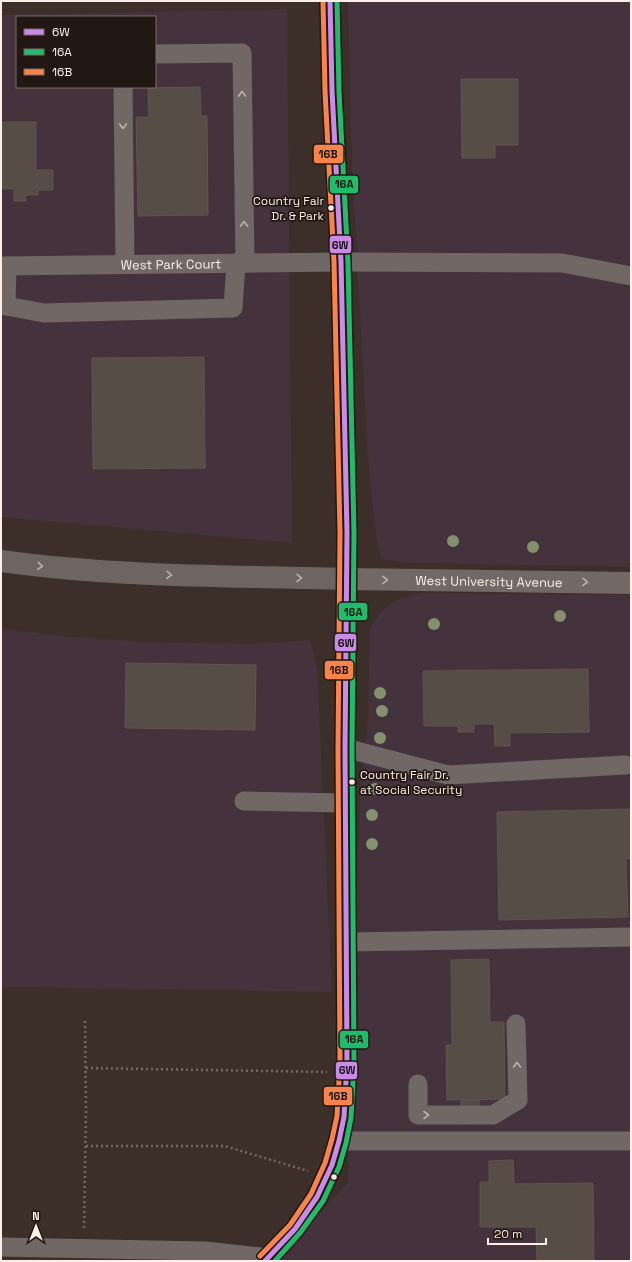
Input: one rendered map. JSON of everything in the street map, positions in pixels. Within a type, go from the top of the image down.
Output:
[{"type":"highway","points":[[1,561],[123,573],[346,579]]},
{"type":"main road","name":"West University Avenue","points":[[346,579],[631,583]]},
{"type":"street","points":[[1,1247],[205,1251],[267,1260],[295,1229],[317,1197],[332,1165],[339,1141],[344,1117],[347,1073],[345,388],[341,262],[332,91],[330,1]]},
{"type":"street","points":[[4,266],[6,306],[44,313],[233,308],[240,263],[242,53],[156,54]]},
{"type":"street","points":[[123,88],[125,264]]},
{"type":"street","name":"West Park Court","points":[[4,266],[341,262],[562,263],[631,276]]},
{"type":"street","points":[[345,748],[448,775],[625,765]]},
{"type":"street","points":[[244,801],[346,803]]},
{"type":"street","points":[[347,942],[631,937]]},
{"type":"street","points":[[418,1084],[418,1115],[493,1115],[518,1100],[516,1024]]},
{"type":"street","points":[[339,1141],[631,1141]]},
{"type":"path","points":[[84,1228],[86,1146],[85,1020]]},
{"type":"path","points":[[86,1068],[347,1073]]},
{"type":"path","points":[[86,1146],[225,1146],[326,1177]]},
{"type":"shaded area","points":[[348,1],[631,1],[631,567],[408,563],[381,559],[375,527],[368,458],[352,167]]},
{"type":"shaded area","points":[[287,9],[292,543],[1,517],[1,15]]},
{"type":"shaded area","points":[[420,593],[631,595],[631,1261],[278,1261],[348,1182],[360,789],[368,722],[370,630],[380,612],[399,599]]},
{"type":"shaded area","points":[[1,629],[72,637],[146,642],[254,644],[310,640],[317,668],[332,992],[1,987]]},
{"type":"building","points":[[461,79],[518,79],[518,145],[495,145],[495,158],[462,158]]},
{"type":"building","points":[[200,87],[201,116],[207,116],[208,215],[138,216],[136,117],[149,117],[148,88]]},
{"type":"building","points":[[2,122],[36,122],[36,170],[53,170],[53,190],[38,190],[38,195],[26,195],[26,201],[14,201],[14,189],[2,189]]},
{"type":"building","points":[[204,357],[205,468],[93,469],[92,358]]},
{"type":"building","points":[[126,663],[256,665],[255,730],[125,728]]},
{"type":"building","points":[[588,669],[589,732],[510,733],[510,746],[495,746],[494,724],[474,724],[474,732],[458,732],[458,726],[424,726],[423,671]]},
{"type":"building","points":[[631,809],[631,859],[626,859],[628,917],[499,920],[497,812]]},
{"type":"building","points":[[489,959],[490,1022],[504,1022],[505,1099],[447,1100],[446,1045],[452,1045],[451,960]]},
{"type":"building","points":[[479,1099],[480,1123],[461,1124],[461,1100]]},
{"type":"building","points":[[513,1160],[514,1184],[593,1183],[594,1261],[537,1261],[536,1227],[480,1227],[480,1182],[489,1182],[489,1161]]},
{"type":"transit line","name":"16B","points":[[260,1256],[290,1225],[311,1194],[325,1163],[337,1116],[340,1063],[338,748],[340,533],[334,262],[325,91],[323,1]]},
{"type":"transit line","name":"6W","points":[[265,1261],[295,1229],[317,1197],[332,1165],[344,1117],[347,1063],[345,748],[347,533],[341,262],[332,91],[330,1]]},
{"type":"transit line","name":"16A","points":[[275,1261],[300,1233],[323,1201],[339,1167],[351,1118],[354,1063],[352,748],[354,533],[348,262],[339,91],[337,1]]},
{"type":"place","name":"Country Fair Dr. & Park","points":[[331,208]]},
{"type":"place","name":"Country Fair Dr. at Social Security","points":[[352,782]]}]
